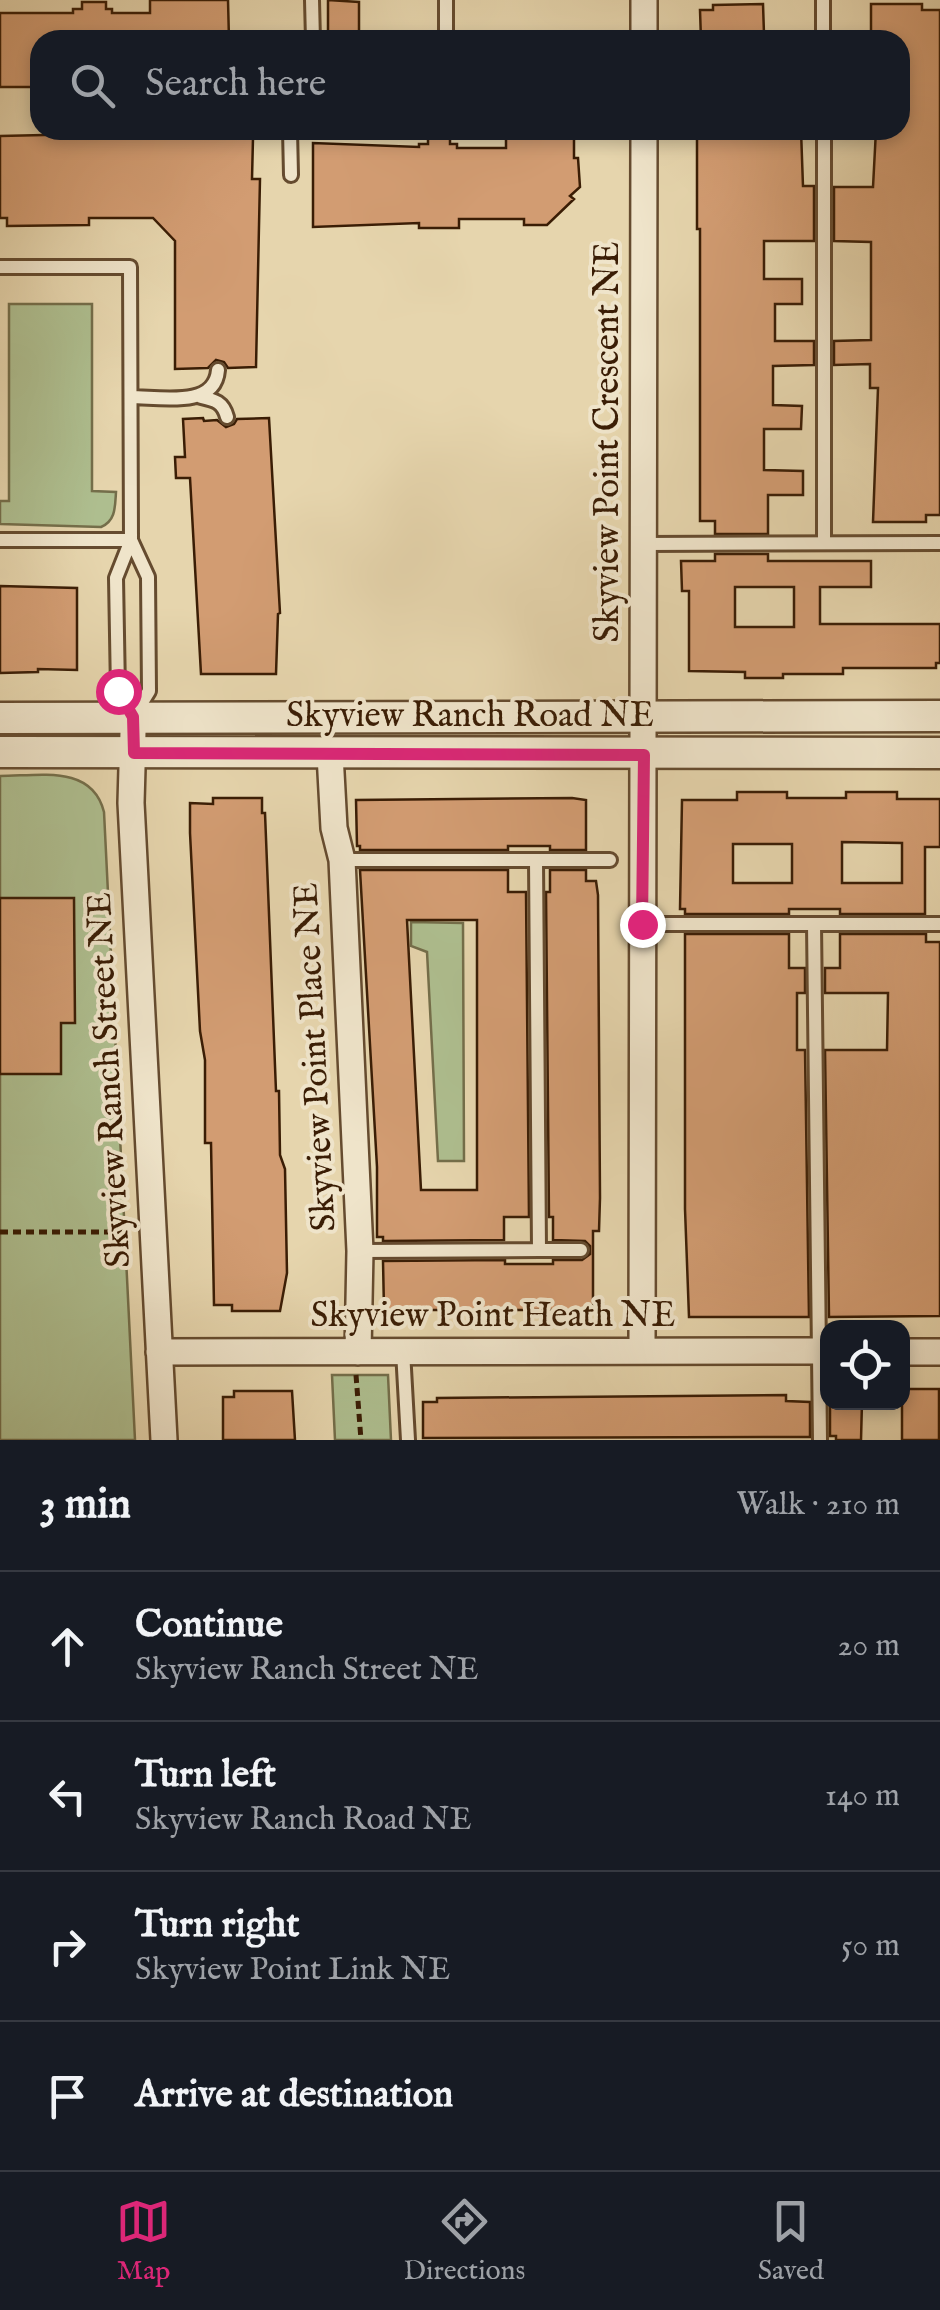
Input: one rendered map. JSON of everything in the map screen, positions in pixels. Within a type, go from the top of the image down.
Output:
[{"type":"street","points":[[644,0],[644,30]]},
{"type":"street","name":"Skyview Point Crescent NE","points":[[642,1350],[644,140]]},
{"type":"street","name":"Skyview Ranch Road NE","points":[[0,718],[940,716]]},
{"type":"street","name":"Skyview Ranch Street NE","points":[[133,717],[131,803],[164,1440]]},
{"type":"street","name":"Skyview Ranch Road NE","points":[[0,752],[940,753]]},
{"type":"street","name":"Skyview Point Place NE","points":[[330,754],[334,828],[342,860],[360,1251],[358,1352]]},
{"type":"street","name":"Skyview Point Heath NE","points":[[159,1352],[820,1351]]},
{"type":"street","points":[[910,1352],[940,1352]]},
{"type":"lane","points":[[312,0],[313,30]]},
{"type":"lane","points":[[446,0],[446,30]]},
{"type":"lane","points":[[823,0],[823,30]]},
{"type":"lane","points":[[290,140],[291,175]]},
{"type":"lane","points":[[824,140],[824,544]]},
{"type":"lane","points":[[0,268],[130,267],[131,540],[116,578],[118,691],[133,717],[148,692],[148,577],[131,540]]},
{"type":"lane","points":[[201,396],[213,388],[218,370]]},
{"type":"lane","points":[[131,398],[201,396],[216,400],[228,417]]},
{"type":"lane","points":[[0,540],[131,540]]},
{"type":"lane","points":[[643,544],[940,544]]},
{"type":"lane","name":"Skyview Point Place NE","points":[[342,860],[610,860]]},
{"type":"lane","points":[[536,860],[539,1250]]},
{"type":"lane","points":[[642,924],[940,924]]},
{"type":"lane","points":[[814,924],[823,1320]]},
{"type":"lane","name":"Skyview Point Place NE","points":[[360,1251],[581,1250]]},
{"type":"lane","points":[[403,1351],[408,1440]]},
{"type":"lane","points":[[820,1440],[821,1410]]},
{"type":"path","points":[[0,1232],[130,1232]]},
{"type":"path","points":[[358,1352],[362,1440]]},
{"type":"green space","points":[[9,304],[92,304],[92,491],[116,492],[112,517],[101,527],[0,524],[0,501],[9,501]]},
{"type":"green space","points":[[47,775],[76,780],[98,797],[104,812],[135,1440],[0,1440],[0,776]]},
{"type":"green space","points":[[411,922],[463,923],[464,1161],[438,1161],[427,952],[411,946]]},
{"type":"green space","points":[[332,1375],[388,1375],[391,1440],[335,1440]]},
{"type":"building","points":[[150,0],[228,0],[229,30],[30,30],[30,87],[0,87],[0,13],[73,13],[73,9],[82,9],[82,2],[106,2],[106,9],[112,9],[112,13],[150,13]]},
{"type":"building","points":[[328,0],[359,2],[359,30],[328,30]]},
{"type":"building","points":[[763,4],[764,30],[701,30],[700,10],[713,10],[713,5]]},
{"type":"building","points":[[871,4],[922,4],[922,10],[940,10],[940,515],[926,515],[926,522],[873,522],[878,388],[870,388],[870,364],[834,365],[834,341],[871,340],[871,242],[834,241],[834,187],[873,187],[875,140],[910,140],[910,30],[871,30]]},
{"type":"building","points":[[30,135],[30,140],[253,140],[252,179],[260,179],[256,367],[228,368],[216,360],[208,368],[175,369],[175,241],[153,218],[89,218],[89,225],[7,226],[7,218],[0,218],[0,136]]},
{"type":"building","points":[[428,140],[450,140],[457,148],[506,148],[506,140],[574,140],[580,187],[570,196],[574,199],[547,225],[524,225],[524,219],[459,219],[459,228],[419,228],[419,223],[313,227],[313,143],[419,147],[428,144]]},
{"type":"building","points":[[697,140],[801,140],[803,186],[814,186],[814,241],[764,241],[764,279],[802,279],[802,304],[775,304],[775,341],[814,341],[814,365],[773,366],[773,405],[802,406],[801,429],[764,429],[764,470],[803,471],[803,495],[768,495],[768,534],[715,534],[715,521],[700,521]]},
{"type":"building","points":[[269,418],[280,613],[276,674],[201,674],[190,478],[176,478],[175,457],[185,457],[183,419],[217,420],[226,427],[237,419]]},
{"type":"building","points":[[715,554],[768,554],[768,561],[871,561],[871,587],[820,587],[820,624],[940,624],[940,663],[936,663],[936,668],[843,668],[843,674],[783,674],[783,678],[745,678],[745,672],[689,671],[689,591],[682,591],[681,561],[715,561]],"holes":[[[735,587],[794,587],[794,627],[735,627]]]},
{"type":"building","points":[[0,586],[77,588],[77,670],[0,673]]},
{"type":"building","points":[[737,792],[787,792],[787,798],[846,798],[846,792],[897,792],[897,799],[940,799],[940,847],[925,847],[925,914],[840,914],[840,909],[789,909],[789,914],[685,914],[685,909],[680,909],[682,800],[737,800]],"holes":[[[842,842],[902,843],[902,883],[842,883]],[[733,844],[792,844],[792,883],[733,883]]]},
{"type":"building","points":[[213,798],[262,798],[265,813],[276,1091],[280,1155],[285,1169],[287,1273],[280,1311],[232,1311],[232,1305],[214,1305],[211,1143],[205,1143],[205,1060],[200,1031],[190,833],[190,803],[213,804]]},
{"type":"building","points":[[356,800],[586,800],[586,850],[508,846],[508,850],[360,850],[357,846]]},
{"type":"building","points":[[360,870],[508,870],[508,892],[526,892],[529,1217],[504,1217],[504,1240],[383,1241],[383,1237],[377,1237],[377,1167]],"holes":[[[407,920],[477,920],[477,1190],[421,1190]]]},
{"type":"building","points":[[550,870],[586,870],[586,881],[596,881],[598,895],[600,1198],[599,1231],[593,1231],[593,1310],[384,1310],[383,1261],[505,1260],[505,1264],[553,1264],[553,1260],[582,1260],[590,1254],[585,1241],[553,1240],[553,1217],[549,1217],[546,892],[550,892]]},
{"type":"building","points":[[0,898],[74,898],[75,1023],[61,1023],[61,1074],[0,1074]]},
{"type":"building","points":[[685,934],[789,934],[789,968],[805,968],[805,993],[797,993],[797,1050],[805,1050],[809,1317],[689,1317]]},
{"type":"building","points":[[840,934],[926,934],[926,942],[940,942],[940,1316],[829,1317],[825,1050],[887,1050],[888,993],[825,993],[825,968],[840,968]]},
{"type":"building","points":[[910,1389],[939,1389],[939,1440],[902,1440],[902,1410],[910,1410]]},
{"type":"building","points":[[234,1391],[292,1391],[295,1440],[223,1440],[223,1397],[234,1397]]},
{"type":"building","points":[[786,1395],[786,1401],[810,1402],[810,1437],[423,1438],[423,1402],[437,1402],[437,1398]]},
{"type":"building","points":[[830,1410],[862,1410],[861,1440],[836,1440],[836,1436],[830,1436]]},
{"type":"route","points":[[118,691],[133,717],[134,753],[644,755],[642,924]]}]
